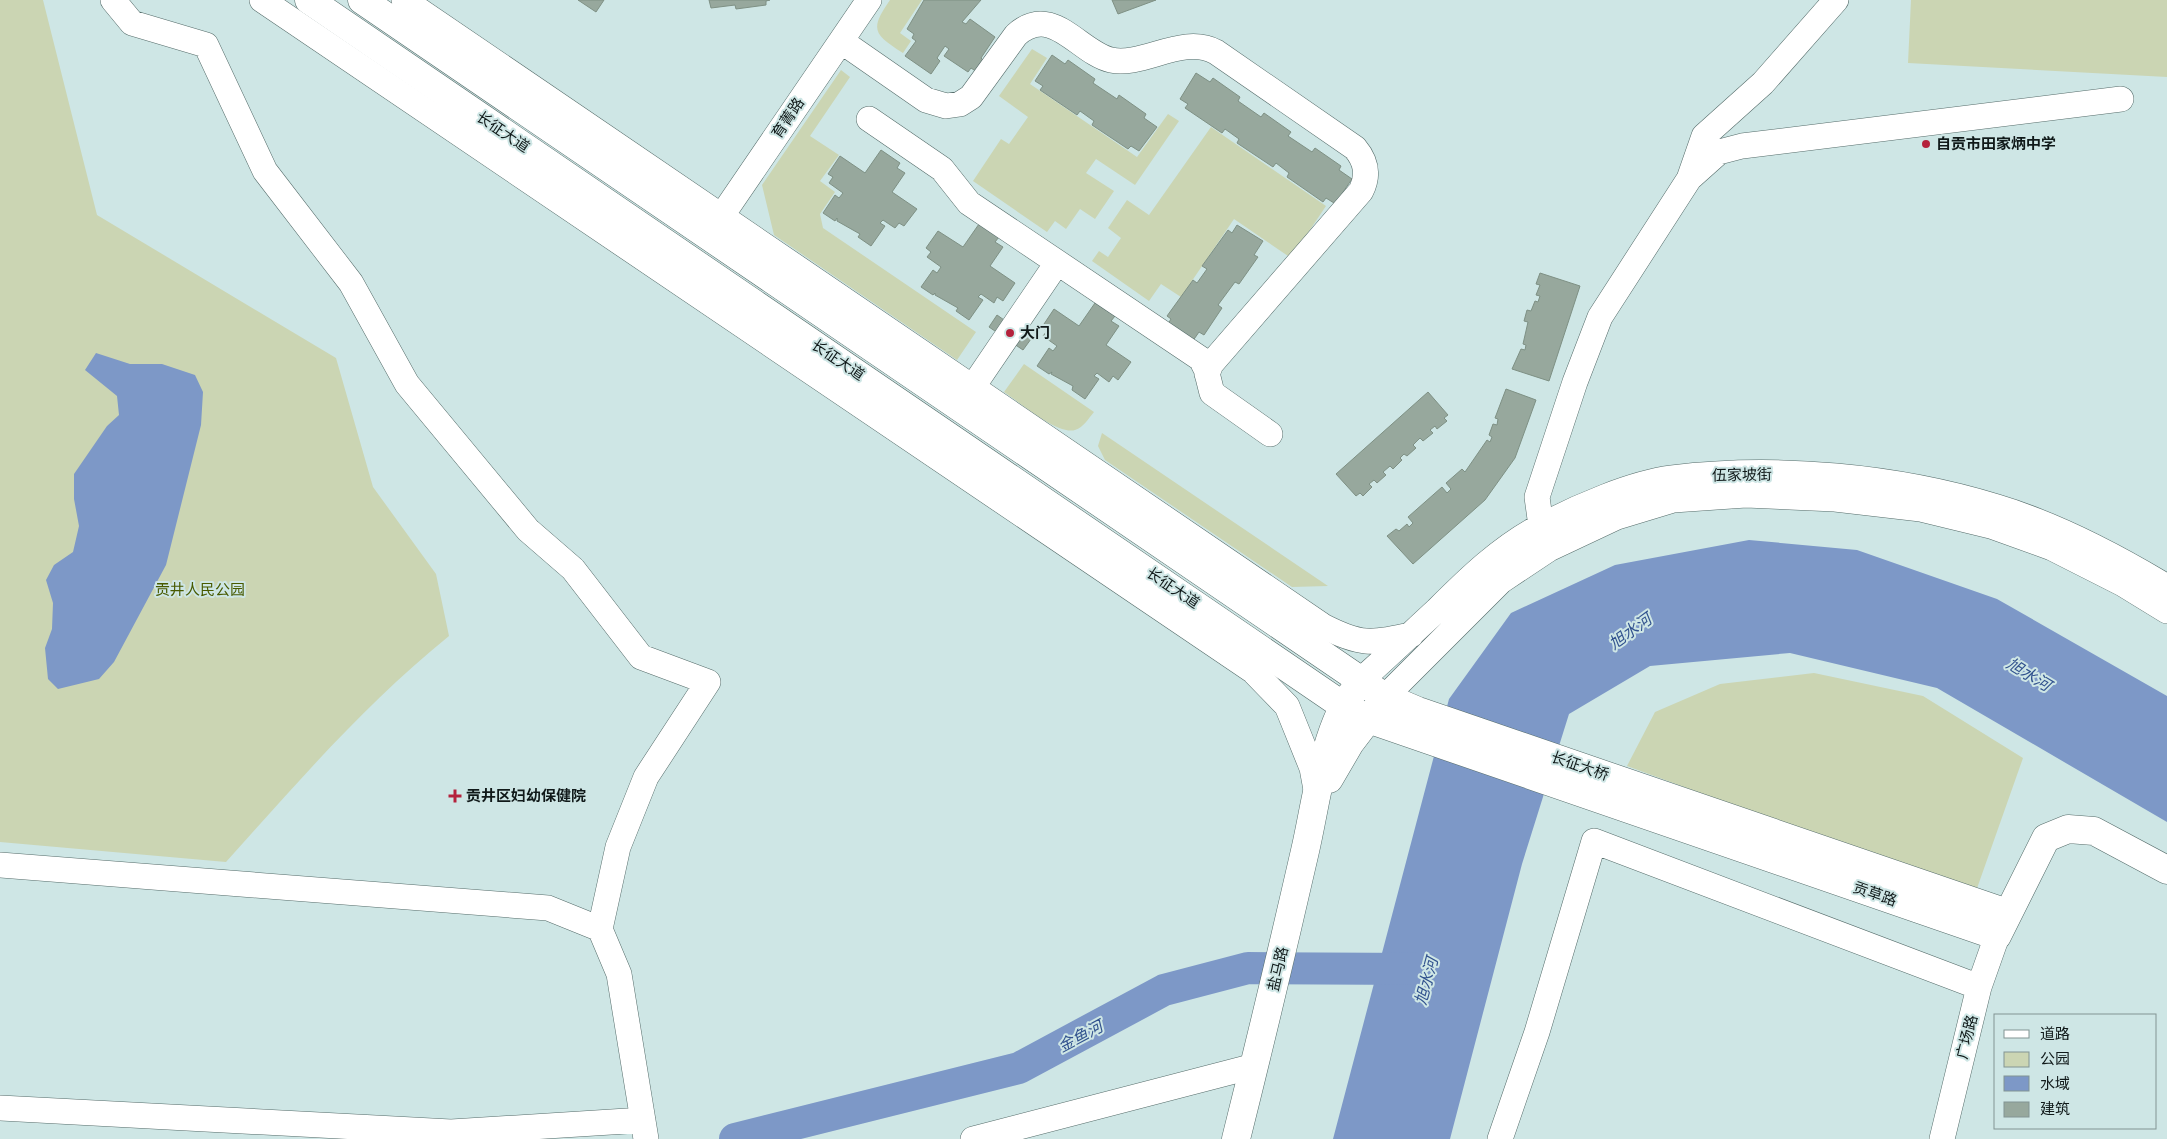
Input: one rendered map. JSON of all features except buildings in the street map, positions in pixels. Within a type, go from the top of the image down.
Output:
[{"type":"main road","name":"长征大道","points":[[309,0],[1342,705],[1368,719],[1414,722]]},
{"type":"main road","name":"长征大道","points":[[362,0],[714,226],[1385,696],[1414,722]]},
{"type":"main road","points":[[1318,798],[1330,735],[1342,705],[1362,680]]},
{"type":"main road","points":[[1318,798],[1350,743],[1385,696]]},
{"type":"main road","name":"长征大桥","points":[[1414,722],[1736,832]]},
{"type":"main road","name":"盐马路","points":[[1236,1139],[1318,798]]},
{"type":"main road","points":[[2002,925],[2046,838],[2068,829],[2094,831],[2167,870]]},
{"type":"main road","name":"贡草路","points":[[1736,832],[2002,925]]},
{"type":"street","points":[[0,1108],[451,1132],[644,1129],[619,974],[600,929],[618,847],[646,777],[708,682],[641,657],[573,568],[528,530],[408,384],[351,283],[265,171],[206,45],[132,23],[113,0]]},
{"type":"street","points":[[262,0],[1253,671],[1287,706],[1312,768],[1318,798]]},
{"type":"street","points":[[404,0],[714,226],[972,388],[1323,626],[1349,639],[1376,643],[1411,635]]},
{"type":"street","name":"育菁路","points":[[714,226],[869,0]]},
{"type":"street","points":[[1545,537],[1537,497],[1575,382],[1600,317],[1689,179],[1704,136],[1763,83],[1836,0]]},
{"type":"street","points":[[841,41],[926,100],[946,106],[960,104],[972,97],[1016,35],[1022,30],[1036,25],[1056,28],[1098,55],[1112,60],[1125,60],[1190,46],[1204,47],[1216,52],[1350,143],[1362,157],[1366,169],[1361,191],[1211,364],[1207,374]]},
{"type":"street","points":[[1689,179],[1719,152],[1742,146],[2121,99]]},
{"type":"street","points":[[869,119],[942,169],[969,203],[1183,350],[1192,353],[1208,354],[1228,344]]},
{"type":"street","points":[[972,388],[1058,263]]},
{"type":"street","points":[[1192,353],[1201,359],[1207,374],[1209,388],[1216,397],[1270,434]]},
{"type":"street","name":"伍家坡街","points":[[1385,696],[1545,537],[1610,495],[1670,478],[1744,473],[1840,476],[1923,489],[1997,507],[2059,530],[2131,565],[2167,587]]},
{"type":"street","name":"伍家坡街","points":[[1362,680],[1489,559],[1545,537],[1673,500],[1746,495],[1836,499],[1921,509],[2000,529],[2052,548],[2123,584],[2167,611]]},
{"type":"street","points":[[1500,1139],[1537,1032],[1594,841],[1979,987]]},
{"type":"street","points":[[0,865],[548,908],[600,929]]},
{"type":"street","name":"广场路","points":[[1942,1139],[1979,987],[2002,925]]},
{"type":"street","points":[[973,1139],[1254,1066]]},
{"type":"green space","name":"贡井人民公园","points":[[0,0],[43,0],[97,215],[336,358],[373,487],[436,574],[449,636],[389,688],[333,744],[226,862],[0,842]]},
{"type":"green space","points":[[890,0],[922,0],[900,33],[911,41],[903,53],[886,41],[878,31],[879,18]]},
{"type":"green space","points":[[1911,0],[2167,0],[2167,77],[1908,63]]},
{"type":"green space","points":[[1032,49],[1047,58],[1030,84],[1137,157],[1168,114],[1179,121],[1135,185],[1096,159],[1086,173],[1114,191],[1095,219],[1080,209],[1066,229],[1055,221],[1047,232],[973,181],[1001,139],[1009,144],[1028,117],[999,96]]},
{"type":"green space","points":[[841,70],[850,77],[810,136],[839,155],[820,181],[835,192],[820,214],[823,228],[976,332],[957,360],[774,235],[762,185]]},
{"type":"green space","points":[[1211,127],[1326,206],[1291,258],[1234,219],[1181,297],[1161,284],[1149,301],[1092,261],[1099,251],[1108,257],[1121,238],[1108,228],[1127,200],[1149,215]]},
{"type":"green space","points":[[1024,364],[1094,412],[1083,425],[1075,430],[1059,428],[1039,417],[1004,392]]},
{"type":"green space","points":[[1102,433],[1328,586],[1292,587],[1105,460],[1098,446]]},
{"type":"green space","points":[[1814,673],[1923,696],[2023,758],[1975,894],[1627,766],[1655,712],[1720,684]]},
{"type":"water","points":[[96,353],[130,364],[162,364],[195,375],[203,392],[201,425],[166,565],[114,662],[99,679],[58,689],[48,679],[45,648],[52,629],[53,603],[46,580],[54,565],[73,552],[79,526],[74,499],[74,474],[107,426],[119,415],[117,396],[85,370]]},
{"type":"water","name":"旭水河","points":[[1749,540],[1857,550],[1997,599],[2167,696],[2167,822],[1937,688],[1790,653],[1650,666],[1569,714],[1522,864],[1450,1139],[1333,1139],[1449,699],[1511,613],[1615,565]]},
{"type":"waterway","name":"金鱼河","points":[[735,1139],[1019,1068],[1164,990],[1248,968],[1422,969]]},
{"type":"place","name":"自贡市田家炳中学","points":[[1926,144]]},
{"type":"place","name":"大门","points":[[1010,333]]},
{"type":"place","name":"贡井区妇幼保健院","points":[[455,796]]}]
